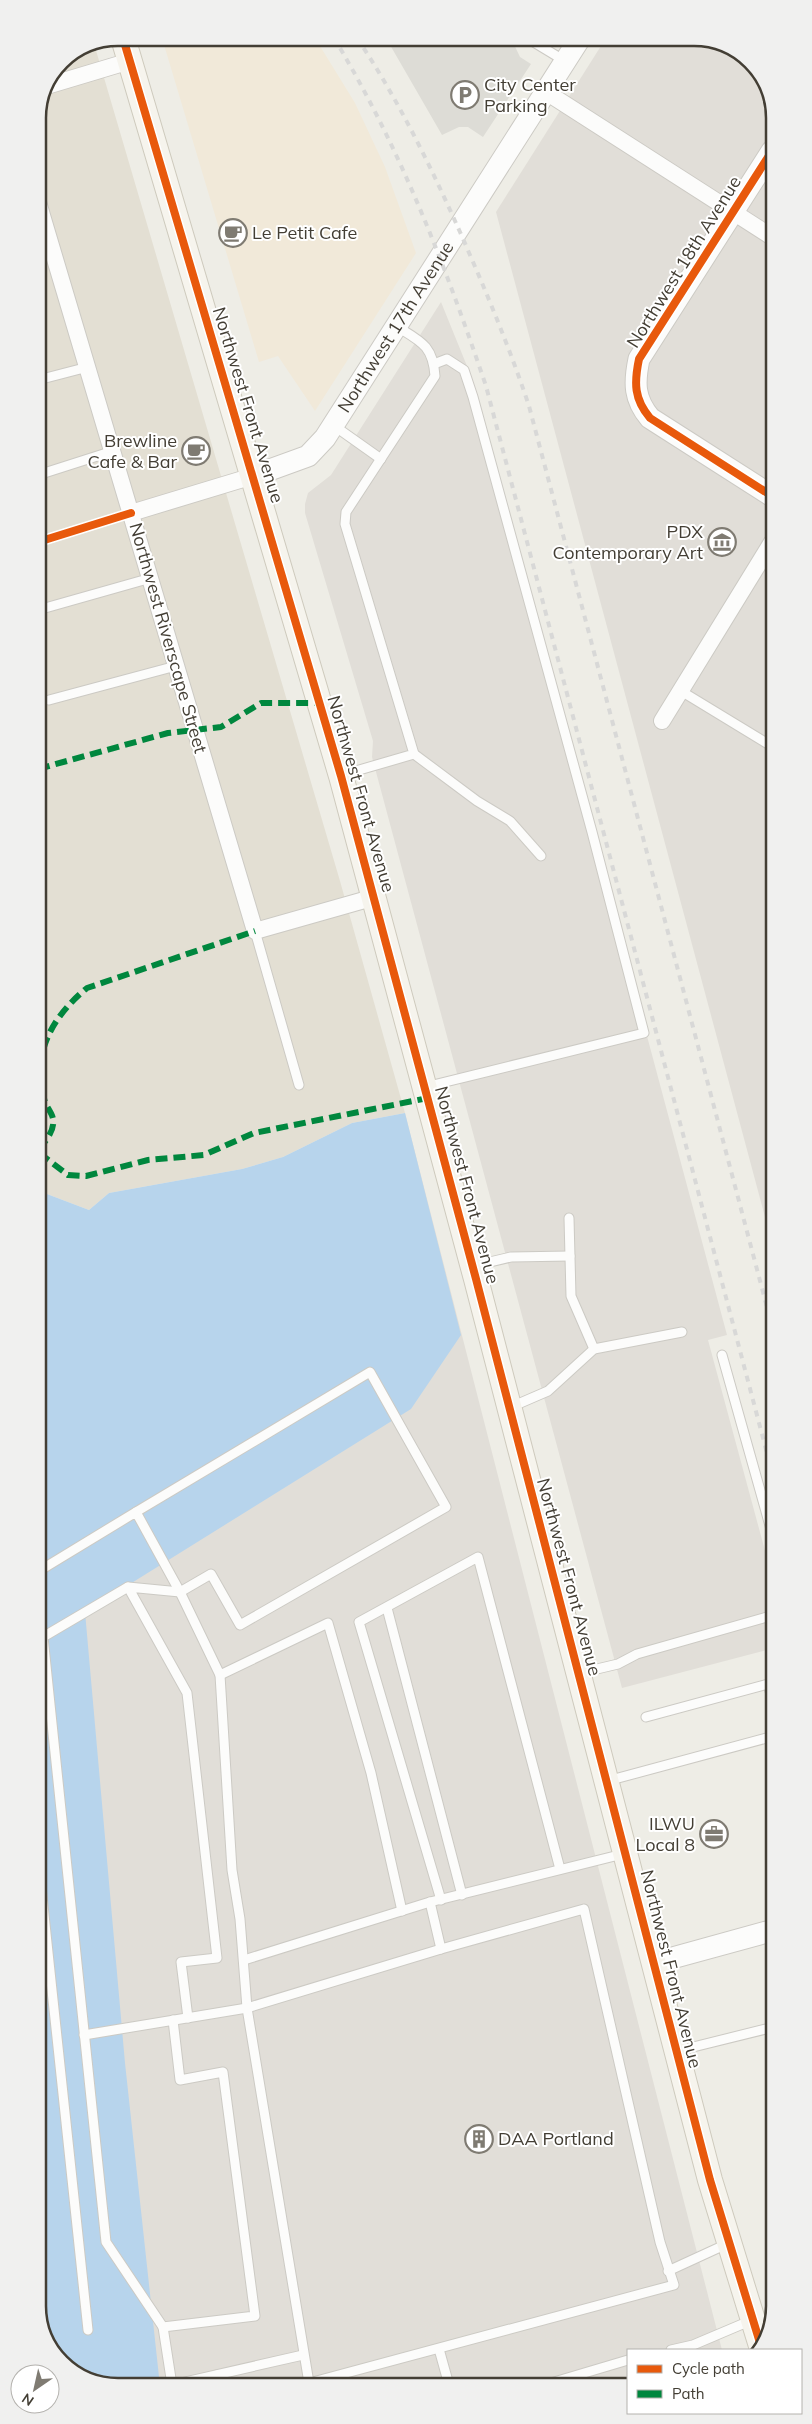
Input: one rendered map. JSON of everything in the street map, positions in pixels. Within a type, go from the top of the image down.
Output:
[{"type":"main road","name":"Northwest Front Avenue","points":[[125,46],[341,776],[425,1087],[710,2180],[758,2337]]},
{"type":"street","name":"Northwest 17th Avenue","points":[[132,513],[253,476],[308,456],[317,447],[333,425],[575,46]]},
{"type":"street","points":[[56,83],[130,61]]},
{"type":"street","points":[[546,92],[766,233]]},
{"type":"street","name":"Northwest 18th Avenue","points":[[766,161],[639,359],[635,380],[636,394],[643,410],[660,425],[766,492]]},
{"type":"street","name":"Northwest Riverscape Street","points":[[46,252],[88,367],[255,931]]},
{"type":"street","points":[[662,721],[766,552]]},
{"type":"street","points":[[255,931],[374,897]]},
{"type":"street","points":[[654,1963],[766,1932]]},
{"type":"lane","points":[[540,46],[565,61]]},
{"type":"lane","points":[[396,326],[421,342],[428,349],[434,364],[435,376],[346,512],[345,524],[414,754],[477,801],[510,821],[541,856]]},
{"type":"lane","points":[[425,1087],[644,1033],[592,832],[473,397],[464,370],[447,359],[434,364]]},
{"type":"lane","points":[[46,378],[88,367]]},
{"type":"lane","points":[[333,425],[381,459]]},
{"type":"lane","points":[[46,473],[113,451]]},
{"type":"lane","points":[[46,608],[151,578]]},
{"type":"lane","points":[[49,700],[176,666]]},
{"type":"lane","points":[[681,690],[766,743]]},
{"type":"lane","points":[[341,776],[414,754]]},
{"type":"lane","points":[[255,931],[300,1085]]},
{"type":"lane","points":[[568,1218],[571,1296],[594,1349]]},
{"type":"lane","points":[[472,1266],[511,1257],[570,1256]]},
{"type":"lane","points":[[509,1408],[548,1391],[594,1349],[682,1332]]},
{"type":"lane","points":[[722,1355],[766,1512]]},
{"type":"lane","points":[[46,1567],[370,1372],[446,1507],[240,1625],[211,1574],[180,1592],[128,1587],[46,1635]]},
{"type":"lane","points":[[136,1512],[180,1592],[220,1674],[232,1870],[244,1960],[247,2008],[303,2356],[309,2378]]},
{"type":"lane","points":[[441,1900],[359,1622],[478,1557],[560,1869]]},
{"type":"lane","points":[[128,1587],[187,1694],[217,1958],[181,1962],[188,2018]]},
{"type":"lane","points":[[387,1608],[462,1895]]},
{"type":"lane","points":[[578,1674],[618,1664],[637,1654],[766,1618]]},
{"type":"lane","points":[[220,1674],[328,1623],[371,1773],[402,1911]]},
{"type":"lane","points":[[46,1666],[106,2242],[163,2326],[167,2378]]},
{"type":"lane","points":[[646,1716],[766,1685]]},
{"type":"lane","points":[[607,1781],[766,1738]]},
{"type":"lane","points":[[244,1960],[430,1902],[626,1853]]},
{"type":"lane","points":[[430,1902],[441,1949]]},
{"type":"lane","points":[[84,2035],[247,2008],[441,1949],[584,1909],[660,2242],[674,2285],[329,2378]]},
{"type":"lane","points":[[46,1934],[88,2330]]},
{"type":"lane","points":[[163,2326],[255,2316],[223,2072],[180,2080],[173,2020]]},
{"type":"lane","points":[[676,2051],[766,2029]]},
{"type":"lane","points":[[668,2271],[729,2243]]},
{"type":"lane","points":[[675,2349],[693,2345],[753,2320]]},
{"type":"lane","points":[[439,2349],[446,2378]]},
{"type":"lane","points":[[202,2378],[303,2356]]},
{"type":"lane","points":[[565,2378],[627,2360]]},
{"type":"shaded area","points":[[164,46],[320,46],[355,103],[385,167],[416,253],[315,411],[278,356],[259,362]]},
{"type":"shaded area","name":"City Center Parking","points":[[391,46],[515,46],[520,57],[531,64],[483,137],[468,127],[459,127],[442,135]]},
{"type":"shaded area","points":[[601,46],[699,46],[734,58],[754,78],[763,100],[766,118],[766,1221],[496,212]]},
{"type":"shaded area","points":[[96,50],[340,881],[405,1113],[352,1123],[283,1157],[242,1169],[109,1193],[89,1210],[46,1194],[46,118],[48,104],[58,78],[78,58]]},
{"type":"shaded area","points":[[441,302],[469,371],[727,1335],[708,1340],[766,1554],[766,1650],[622,1688],[372,757],[373,741],[305,513],[308,493],[331,475]]},
{"type":"shaded area","points":[[405,1113],[722,2349],[627,2349],[627,2378],[113,2378],[91,2372],[72,2361],[46,2104],[46,1538],[357,1359]]},
{"type":"water","points":[[405,1113],[461,1335],[411,1409],[85,1612],[125,2063],[159,2378],[113,2378],[78,2366],[61,2350],[52,2333],[46,2306],[46,1194],[89,1210],[109,1193],[242,1169],[283,1157],[352,1123]]},
{"type":"railway","points":[[339,46],[380,121],[400,164],[437,251],[486,386],[766,1449]]},
{"type":"railway","points":[[362,46],[400,109],[437,182],[488,296],[529,406],[766,1303]]},
{"type":"marked path","points":[[46,767],[168,733],[221,727],[261,703],[320,703]]},
{"type":"marked path","points":[[46,1043],[55,1023],[64,1011],[87,988],[255,931]]},
{"type":"marked path","points":[[46,1158],[68,1175],[86,1176],[148,1160],[204,1155],[254,1133],[428,1098]]},
{"type":"marked path","points":[[46,1103],[53,1123],[46,1140]]},
{"type":"cycle path","points":[[125,46],[341,776],[476,1279],[710,2180],[758,2337]]},
{"type":"cycle path","points":[[766,160],[639,359],[636,376],[638,397],[650,418],[766,492]]},
{"type":"cycle path","points":[[46,540],[131,513]]},
{"type":"place","name":"City Center Parking","points":[[465,95]]},
{"type":"place","name":"Le Petit Cafe","points":[[233,233]]},
{"type":"place","name":"Brewline Cafe & Bar","points":[[196,451]]},
{"type":"place","name":"PDX Contemporary Art","points":[[722,542]]},
{"type":"place","name":"ILWU Local 8","points":[[714,1834]]},
{"type":"place","name":"DAA Portland","points":[[479,2139]]}]
